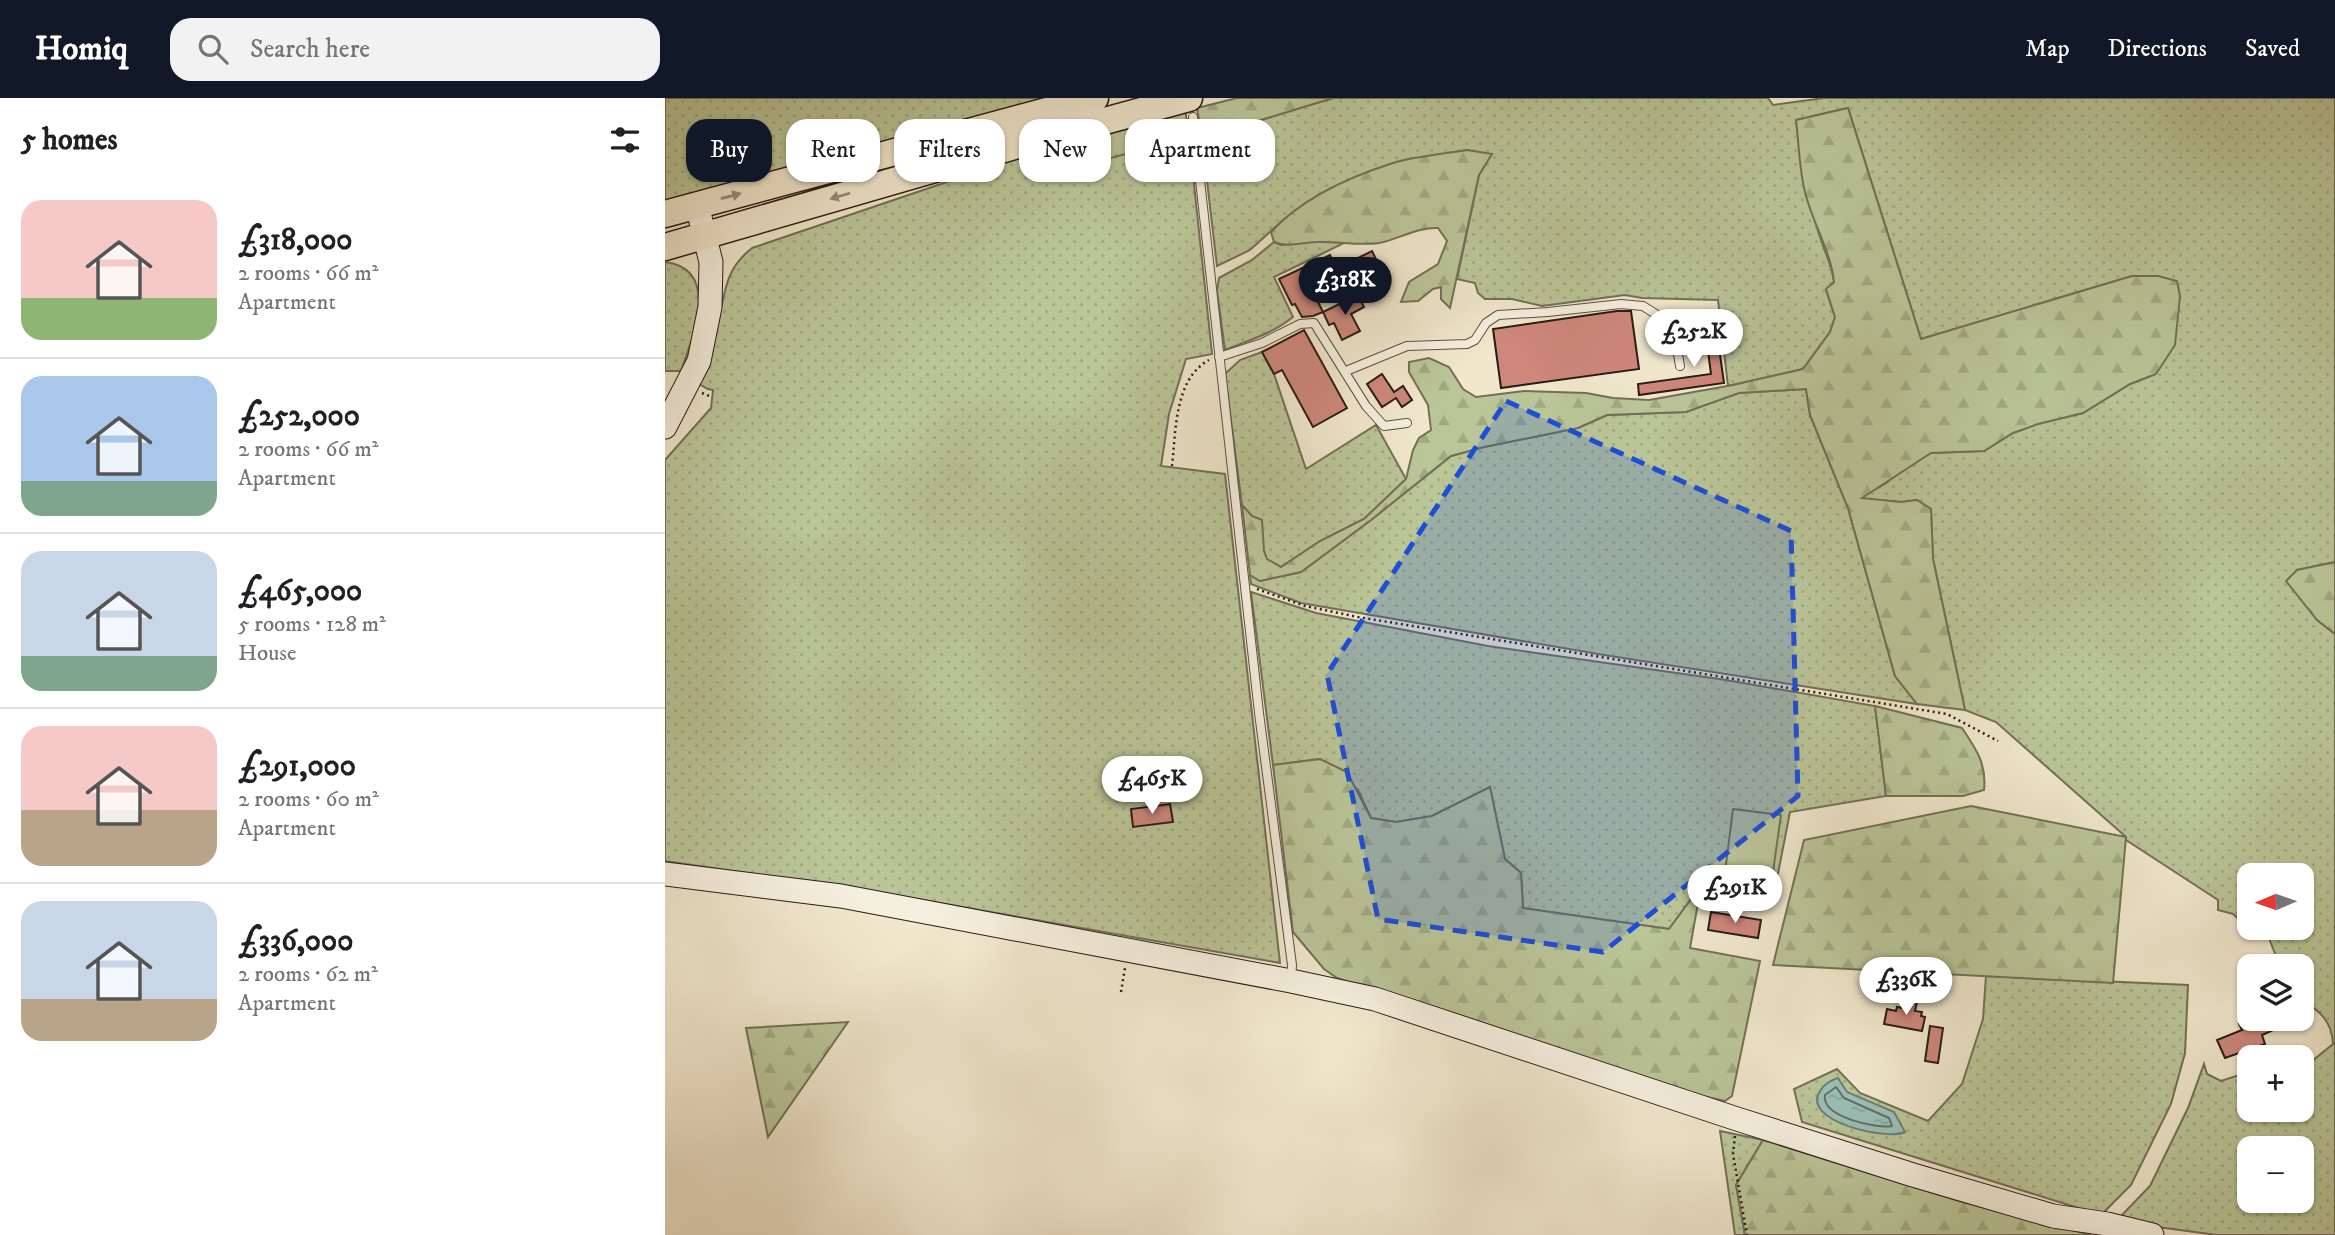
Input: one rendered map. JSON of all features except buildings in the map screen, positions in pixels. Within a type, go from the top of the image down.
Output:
[{"type":"main road","points":[[665,214],[1095,98]]},
{"type":"main road","points":[[665,247],[1035,140],[1191,107]]},
{"type":"main road","points":[[665,427],[699,361],[710,307],[711,262],[698,205]]},
{"type":"main road","points":[[665,874],[841,896],[1374,999],[1737,1119],[2053,1216],[2106,1224],[2152,1235]]},
{"type":"lane","points":[[1191,107],[1245,588],[1293,965],[1291,981]]},
{"type":"lane","points":[[1346,371],[1407,345],[1467,344],[1475,340],[1486,323],[1498,315],[1622,304],[1643,306],[1673,324],[1680,366]]},
{"type":"lane","points":[[1219,357],[1262,343],[1300,324],[1314,323],[1366,406],[1384,426],[1407,423]]},
{"type":"path","points":[[1172,467],[1178,408],[1192,376],[1206,361],[1219,357]]},
{"type":"path","points":[[1245,588],[1305,606],[1358,617],[1947,713],[1998,741]]},
{"type":"path","points":[[1121,992],[1131,951]]},
{"type":"path","points":[[1737,1119],[1733,1154],[1747,1235]]},
{"type":"highlighted area","points":[[1506,401],[1791,531],[1798,796],[1603,952],[1378,919],[1327,674]]},
{"type":"green space","points":[[665,98],[1052,98],[975,119],[894,119],[894,141],[880,145],[880,119],[786,119],[786,170],[772,174],[772,119],[686,119],[686,182],[742,182],[665,203]]},
{"type":"green space","points":[[1237,98],[1333,98],[1264,119],[1199,119],[1197,108]]},
{"type":"green space","points":[[1333,98],[1768,98],[1773,105],[1824,98],[2335,98],[2335,562],[2297,570],[2317,620],[2335,634],[2335,1235],[2217,1235],[2120,1222],[2118,1219],[2150,1186],[2188,1108],[2204,1064],[2207,1074],[2221,1081],[2237,1076],[2237,1122],[2314,1122],[2314,1059],[2333,1044],[2327,1023],[2314,1008],[2314,954],[2275,954],[2270,940],[2314,940],[2314,863],[2237,863],[2237,918],[2218,910],[2218,900],[2126,840],[2126,837],[1996,722],[1965,710],[1933,559],[1931,509],[1917,500],[1901,502],[1862,499],[1931,453],[1984,451],[2013,433],[2083,413],[2130,384],[2156,374],[2132,276],[1921,339],[1848,108],[1796,120],[1809,197],[1833,276],[1834,282],[1826,290],[1835,317],[1830,332],[1803,369],[1728,386],[1718,300],[1625,295],[1542,306],[1512,299],[1485,299],[1478,293],[1475,283],[1457,279],[1479,175],[1491,155],[1467,150],[1394,163],[1329,189],[1282,221],[1250,250],[1217,266],[1207,182],[1275,182],[1275,119],[1264,119]]},
{"type":"green space","points":[[1185,108],[1187,119],[1147,119]]},
{"type":"green space","points":[[1848,108],[1921,339],[2132,276],[2158,276],[2177,281],[2180,296],[2175,345],[2156,374],[2130,384],[2083,413],[2013,433],[1984,451],[1931,453],[1862,498],[1901,502],[1917,500],[1931,509],[1933,559],[1965,710],[1917,704],[1895,676],[1848,508],[1810,415],[1806,389],[1739,393],[1686,412],[1607,415],[1578,428],[1451,456],[1301,572],[1260,581],[1250,575],[1242,505],[1252,516],[1262,520],[1267,559],[1281,567],[1320,541],[1364,519],[1406,479],[1419,438],[1431,430],[1428,405],[1409,372],[1409,362],[1429,358],[1449,367],[1463,389],[1476,397],[1524,391],[1586,393],[1649,400],[1803,369],[1830,332],[1835,317],[1826,289],[1834,282],[1832,270],[1805,192],[1796,120]]},
{"type":"green space","points":[[1125,126],[1111,144],[1111,130]]},
{"type":"green space","points":[[1125,126],[1125,154],[1111,158],[1111,132]]},
{"type":"green space","points":[[1467,150],[1492,154],[1479,175],[1450,308],[1441,299],[1441,287],[1433,289],[1418,301],[1401,302],[1409,282],[1438,264],[1447,241],[1438,228],[1423,229],[1371,244],[1313,242],[1290,245],[1274,242],[1271,232],[1283,220],[1312,199],[1343,182],[1402,161]]},
{"type":"green space","points":[[1125,154],[1125,182],[1194,182],[1212,354],[1186,359],[1169,414],[1161,466],[1225,474],[1280,963],[906,897],[665,861],[665,460],[711,408],[713,390],[699,384],[731,274],[752,248],[947,182],[1005,182],[1005,162],[1019,158],[1019,182],[1111,182],[1111,157]]},
{"type":"green space","points":[[1319,241],[1344,243],[1274,277],[1293,317],[1269,332],[1225,350],[1217,291],[1219,278],[1252,260],[1274,242],[1281,245]]},
{"type":"green space","points":[[665,262],[683,267],[693,277],[698,291],[696,324],[681,371],[665,371]]},
{"type":"green space","points":[[1262,352],[1274,374],[1306,469],[1376,425],[1406,479],[1364,519],[1320,541],[1281,567],[1267,560],[1252,516],[1242,505],[1225,374],[1240,360]]},
{"type":"green space","points":[[1806,389],[1810,415],[1848,508],[1895,676],[1917,704],[1604,655],[1301,603],[1251,584],[1250,575],[1260,581],[1301,572],[1451,456],[1578,428],[1607,415],[1686,412],[1738,393]]},
{"type":"green space","points":[[2335,562],[2335,634],[2317,620],[2286,581],[2297,570]]},
{"type":"green space","points":[[1251,592],[1316,613],[1488,646],[1726,680],[1875,706],[1886,796],[1790,812],[1774,894],[1703,883],[1669,929],[1523,908],[1521,873],[1505,859],[1490,787],[1432,816],[1396,822],[1371,818],[1358,790],[1320,759],[1273,765]]},
{"type":"green space","points":[[1875,706],[1962,728],[1982,764],[1984,790],[1963,796],[1886,796]]},
{"type":"green space","points":[[1320,759],[1347,772],[1371,818],[1396,822],[1432,816],[1490,787],[1505,859],[1521,873],[1523,908],[1669,929],[1703,883],[1718,884],[1698,903],[1690,948],[1760,961],[1732,1096],[1725,1101],[1693,1094],[1337,978],[1324,969],[1293,932],[1273,765]]},
{"type":"green space","points":[[1971,806],[2126,837],[2113,983],[1773,965],[1804,840]]},
{"type":"green space","points":[[1733,809],[1781,815],[1771,886],[1724,880]]},
{"type":"green space","points":[[1986,976],[2188,985],[2185,1053],[2171,1104],[2131,1185],[2101,1215],[1802,1122],[1794,1089],[1837,1069],[1860,1093],[1928,1121],[1962,1084],[1983,1019]]},
{"type":"green space","points":[[848,1022],[768,1137],[746,1028]]},
{"type":"green space","points":[[1720,1131],[1763,1140],[1736,1185],[1745,1235],[1735,1235]]},
{"type":"green space","points":[[1763,1140],[1962,1202],[2091,1235],[1745,1235],[1736,1185]]},
{"type":"water","points":[[1838,1078],[1847,1092],[1894,1112],[1905,1132],[1881,1134],[1833,1120],[1822,1111],[1817,1102],[1823,1087]]}]
